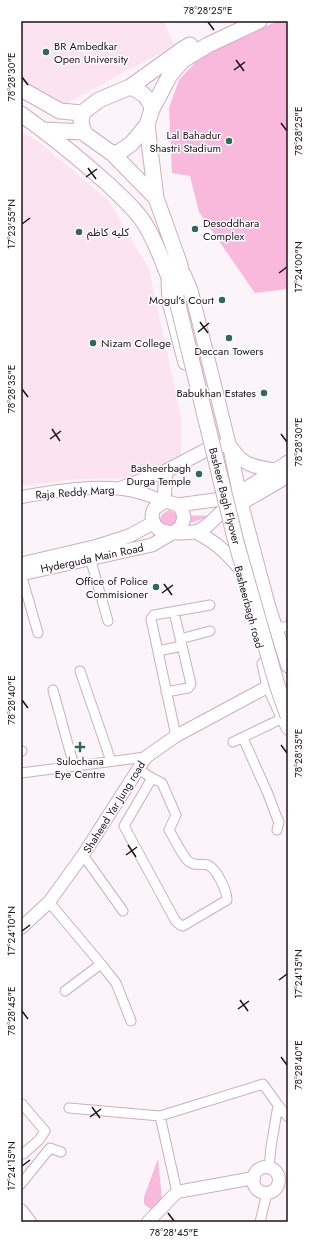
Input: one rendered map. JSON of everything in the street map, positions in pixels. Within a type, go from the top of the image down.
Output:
[{"type":"main road","points":[[84,163],[85,133],[81,124],[82,114],[99,100],[130,87],[183,49],[239,21]]},
{"type":"main road","points":[[174,270],[156,198],[148,125],[152,109],[170,75],[183,60],[208,45],[259,21]]},
{"type":"main road","points":[[130,87],[141,92],[150,103],[152,109]]},
{"type":"main road","points":[[21,89],[60,110],[82,114]]},
{"type":"main road","points":[[21,114],[44,130],[84,163],[137,213],[174,270]]},
{"type":"main road","points":[[113,154],[121,151],[131,144],[148,125]]},
{"type":"main road","points":[[44,130],[85,133],[113,154],[156,198]]},
{"type":"main road","name":"Basheer Bagh Flyover","points":[[174,270],[236,542],[286,720]]},
{"type":"main road","name":"Basheerbagh road","points":[[174,270],[191,290],[240,498],[268,604],[282,627],[288,666]]},
{"type":"main road","name":"Basheerbagh road","points":[[174,270],[169,302],[269,686],[286,720]]},
{"type":"main road","name":"Basheer Bagh Flyover","points":[[180,295],[271,640],[282,678],[288,692]]},
{"type":"main road","points":[[238,566],[224,550],[212,540],[196,532],[161,531],[153,523],[153,510],[164,502],[166,471],[208,449],[228,444],[245,462],[262,468],[275,470]]},
{"type":"main road","points":[[240,498],[275,470],[288,462]]},
{"type":"main road","points":[[196,532],[216,518],[223,505],[288,476]]},
{"type":"main road","name":"Raja Reddy Marg","points":[[164,502],[178,505],[223,505]]},
{"type":"main road","points":[[174,532],[181,527],[184,518],[182,510],[178,505]]},
{"type":"main road","name":"Hyderguda Main Road","points":[[21,564],[98,546],[129,536],[153,523]]},
{"type":"main road","name":"Hyderguda Main Road","points":[[21,574],[152,545],[174,532]]},
{"type":"street","points":[[119,488],[166,471]]},
{"type":"street","name":"Raja Reddy Marg","points":[[21,497],[50,492],[119,488],[141,493],[164,502]]},
{"type":"street","points":[[90,558],[108,621]]},
{"type":"street","points":[[21,574],[38,633]]},
{"type":"street","points":[[176,736],[151,619],[152,616],[210,605]]},
{"type":"street","points":[[166,692],[188,688],[191,684],[174,612]]},
{"type":"street","points":[[158,651],[210,631]]},
{"type":"street","points":[[80,671],[110,761]]},
{"type":"street","name":"Shaheed Yar Jung road","points":[[21,928],[49,902],[83,855],[146,757],[176,736],[269,686]]},
{"type":"street","points":[[53,690],[74,766]]},
{"type":"street","points":[[233,742],[286,720]]},
{"type":"street","points":[[243,738],[279,822],[277,830]]},
{"type":"street","points":[[21,773],[146,757]]},
{"type":"street","points":[[138,770],[162,783],[176,815],[169,830],[188,861],[194,864],[207,865],[214,870],[227,894],[227,900],[183,926],[175,920],[124,826],[152,778]]},
{"type":"street","points":[[83,855],[122,910]]},
{"type":"street","points":[[49,902],[116,983],[132,1021]]},
{"type":"street","points":[[65,991],[101,964]]},
{"type":"street","points":[[69,1108],[160,1116],[264,1084],[278,1106],[288,1117]]},
{"type":"street","points":[[21,1106],[22,1104],[45,1131],[39,1140],[23,1154],[21,1154]]},
{"type":"street","points":[[269,1168],[278,1106]]},
{"type":"street","points":[[160,1116],[178,1192]]},
{"type":"street","points":[[21,1184],[50,1148],[61,1152]]},
{"type":"street","points":[[269,1168],[277,1172],[283,1183],[274,1191],[267,1193],[259,1191],[256,1188],[254,1178],[257,1171],[260,1169],[269,1168]]},
{"type":"street","points":[[148,1222],[178,1192],[254,1178]]},
{"type":"street","points":[[260,1222],[267,1193]]},
{"type":"street","points":[[21,1210],[30,1222]]},
{"type":"shaded area","points":[[21,21],[163,21],[175,45],[62,106],[21,79]]},
{"type":"shaded area","name":"Lal Bahadur Shastri Stadium","points":[[278,21],[288,21],[288,289],[255,293],[199,212],[190,176],[172,173],[169,108],[179,80],[203,54]]},
{"type":"shaded area","name":"Nizam College","points":[[21,132],[38,141],[109,201],[149,269],[181,417],[181,461],[159,478],[79,479],[21,486]]},
{"type":"shaded area","points":[[170,510],[177,515],[212,516],[180,526],[174,530],[159,523],[162,515]]},
{"type":"shaded area","points":[[158,1159],[162,1200],[154,1212],[144,1204],[144,1197]]},
{"type":"place","name":"BR Ambedkar Open University","points":[[46,52]]},
{"type":"place","name":"Lal Bahadur Shastri Stadium","points":[[229,141]]},
{"type":"place","name":"Desoddhara Complex","points":[[195,229]]},
{"type":"place","name":"كليه كاظم","points":[[79,232]]},
{"type":"place","name":"Mogul’s Court","points":[[222,300]]},
{"type":"place","name":"Deccan Towers","points":[[229,338]]},
{"type":"place","name":"Nizam College","points":[[93,343]]},
{"type":"place","name":"Babukhan Estates","points":[[264,393]]},
{"type":"place","name":"Basheerbagh Durga Temple","points":[[199,474]]},
{"type":"place","name":"Office of Police Commisioner","points":[[156,587]]},
{"type":"place","name":"Sulochana Eye Centre","points":[[80,747]]}]
